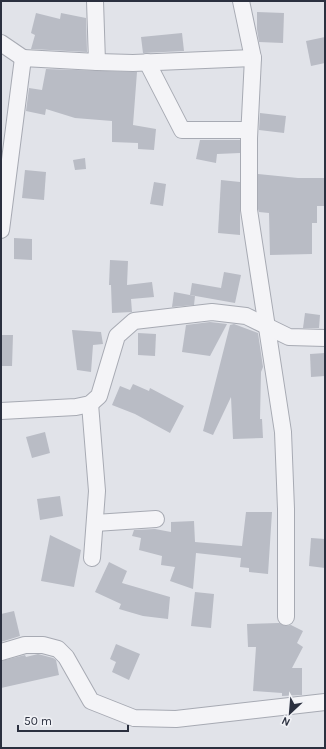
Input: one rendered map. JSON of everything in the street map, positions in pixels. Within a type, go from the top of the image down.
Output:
[{"type":"street","points":[[95,1],[97,62]]},
{"type":"street","points":[[242,1],[253,58],[249,130],[249,210],[283,432],[286,509],[286,617]]},
{"type":"street","points":[[1,43],[23,58],[97,62],[147,62],[253,58]]},
{"type":"street","points":[[1,230],[23,58]]},
{"type":"street","points":[[147,62],[182,130],[249,130]]},
{"type":"street","points":[[1,411],[76,407],[90,404],[99,396],[117,336],[134,321],[212,312],[246,316],[289,337],[325,338]]},
{"type":"street","points":[[90,404],[97,491],[92,558]]},
{"type":"street","points":[[95,523],[156,519]]},
{"type":"street","points":[[1,652],[25,645],[43,645],[58,648],[66,657],[91,701],[134,718],[176,719],[325,702]]},
{"type":"building","points":[[257,12],[284,13],[283,43],[259,42]]},
{"type":"building","points":[[36,13],[60,19],[61,13],[86,18],[87,52],[31,49],[35,35],[31,33]]},
{"type":"building","points":[[182,33],[184,51],[143,53],[141,37]]},
{"type":"building","points":[[325,37],[325,63],[311,66],[306,41]]},
{"type":"building","points":[[46,69],[137,72],[133,125],[156,129],[154,150],[138,149],[138,143],[112,142],[112,121],[75,118],[46,109],[45,115],[26,111],[29,88],[42,90]]},
{"type":"building","points":[[260,113],[286,116],[284,133],[259,130]]},
{"type":"building","points":[[200,140],[240,140],[240,153],[217,154],[216,163],[196,159]]},
{"type":"building","points":[[85,158],[86,169],[75,170],[73,160]]},
{"type":"building","points":[[25,170],[46,172],[44,200],[22,198]]},
{"type":"building","points":[[258,174],[298,178],[325,178],[324,206],[317,206],[317,223],[312,223],[312,254],[270,255],[269,213],[259,212],[258,209]]},
{"type":"building","points":[[221,180],[240,182],[240,235],[218,233]]},
{"type":"building","points":[[154,182],[166,184],[163,206],[150,204]]},
{"type":"building","points":[[14,238],[32,239],[32,260],[14,259]]},
{"type":"building","points":[[110,260],[128,261],[127,285],[152,282],[154,297],[131,299],[132,312],[112,313],[111,285],[109,285]]},
{"type":"building","points":[[224,272],[241,275],[235,303],[190,295],[192,283],[221,288]]},
{"type":"building","points":[[174,292],[195,296],[194,305],[172,307]]},
{"type":"building","points":[[305,313],[320,315],[319,328],[303,328]]},
{"type":"building","points":[[210,322],[227,324],[210,356],[182,352],[186,325]]},
{"type":"building","points":[[234,324],[258,333],[263,367],[261,372],[260,419],[262,419],[263,438],[233,439],[231,397],[213,435],[203,431],[230,325]]},
{"type":"building","points":[[72,330],[101,332],[103,344],[93,345],[91,372],[77,370]]},
{"type":"building","points":[[138,333],[156,334],[155,356],[138,355]]},
{"type":"building","points":[[1,335],[13,335],[12,366],[1,366]]},
{"type":"building","points":[[325,353],[325,376],[311,377],[310,354]]},
{"type":"building","points":[[133,384],[149,391],[150,388],[184,406],[170,433],[135,414],[112,405],[120,386],[130,390]]},
{"type":"building","points":[[45,432],[50,453],[32,458],[26,437]]},
{"type":"building","points":[[60,496],[63,516],[40,520],[37,499]]},
{"type":"building","points":[[246,512],[272,512],[268,574],[249,572],[249,568],[240,567],[241,558],[196,553],[193,589],[170,581],[175,567],[161,565],[162,556],[139,550],[141,538],[132,536],[134,530],[155,529],[171,532],[171,522],[194,521],[195,542],[242,546]]},
{"type":"building","points":[[50,535],[81,550],[74,587],[41,581]]},
{"type":"building","points":[[311,538],[325,539],[325,568],[309,566]]},
{"type":"building","points":[[109,562],[127,571],[122,583],[170,597],[168,619],[143,616],[119,609],[121,604],[95,592]]},
{"type":"building","points":[[195,592],[214,594],[211,628],[191,626]]},
{"type":"building","points":[[14,611],[20,636],[1,642],[1,614]]},
{"type":"building","points":[[279,623],[286,626],[291,625],[303,631],[297,643],[303,647],[292,668],[302,668],[302,695],[282,696],[282,693],[253,691],[256,647],[248,647],[247,624]]},
{"type":"building","points":[[116,644],[140,654],[129,680],[112,672],[116,662],[110,659]]},
{"type":"building","points":[[38,654],[56,660],[59,675],[1,688],[1,661],[25,655],[26,657]]}]
